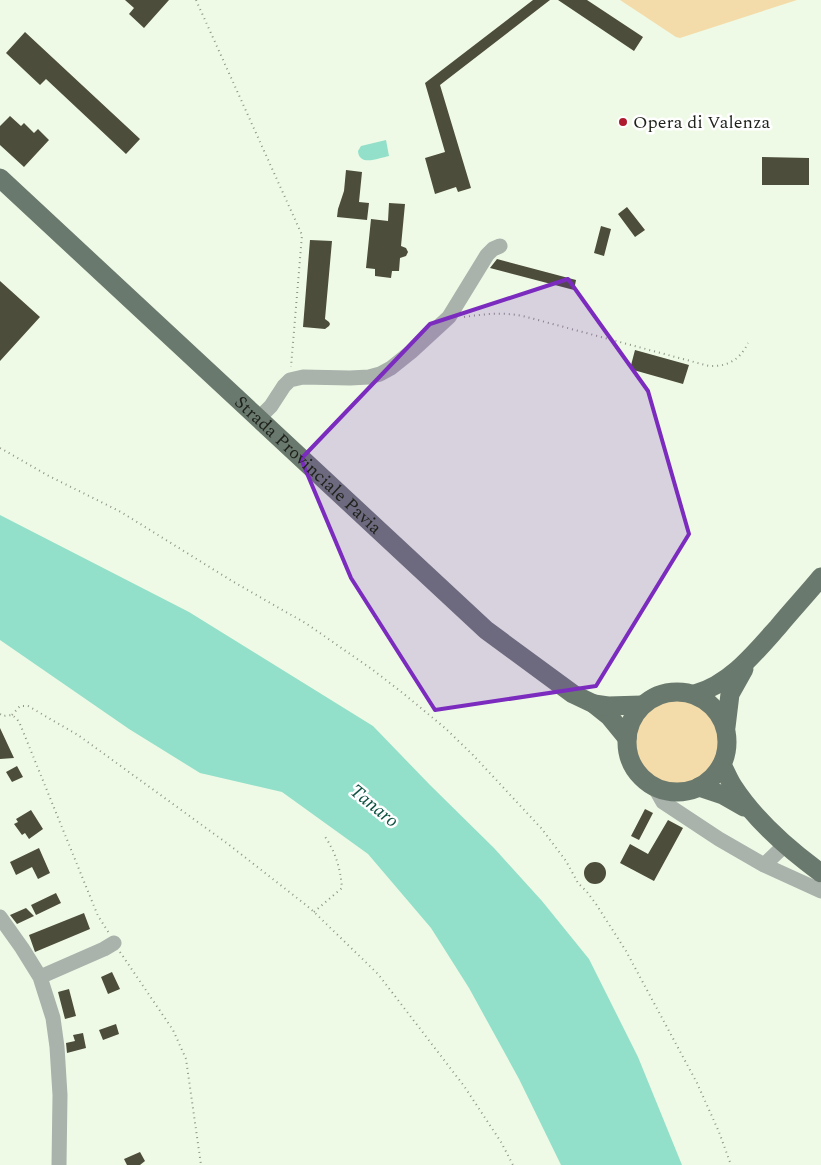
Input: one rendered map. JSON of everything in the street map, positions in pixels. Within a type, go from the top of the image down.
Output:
[{"type":"main road","name":"Strada Provinciale Pavia","points":[[0,178],[486,630],[573,694],[594,704],[609,716],[627,738]]},
{"type":"main road","points":[[695,694],[718,685],[750,659],[821,577]]},
{"type":"main road","points":[[726,727],[719,713],[708,702],[695,694],[681,691],[667,692],[654,697],[642,705],[634,715],[629,726],[627,738],[628,753],[633,767],[642,779],[655,788],[670,792],[685,792],[699,787],[713,778],[722,765],[727,753],[726,727],[730,694],[750,659]]},
{"type":"main road","points":[[594,704],[608,706],[642,705]]},
{"type":"main road","points":[[722,765],[732,784],[750,810],[785,845],[821,873]]},
{"type":"main road","points":[[699,787],[723,795],[750,810]]},
{"type":"street","points":[[258,419],[271,406],[290,380],[303,377],[327,376],[369,377],[380,374],[400,361],[446,322],[487,255],[493,249],[500,246]]},
{"type":"street","points":[[655,788],[663,802],[719,839],[764,865],[821,891]]},
{"type":"street","points":[[764,865],[785,845]]},
{"type":"street","points":[[0,917],[40,977],[53,1018],[60,1096],[59,1165]]},
{"type":"street","points":[[40,977],[114,943]]},
{"type":"path","points":[[196,0],[302,235],[291,366]]},
{"type":"path","points":[[446,322],[493,313],[510,313],[709,366],[723,366],[732,362],[739,357],[748,343]]},
{"type":"path","points":[[0,448],[47,475],[121,512],[232,581],[307,624],[373,670],[446,728],[541,828],[566,861],[578,883],[601,912],[626,951],[697,1082],[731,1165]]},
{"type":"path","points":[[12,715],[20,706],[28,706],[78,735],[228,844],[314,912],[378,974],[464,1086],[501,1142],[513,1165]]},
{"type":"path","points":[[314,912],[342,888],[340,870],[333,848],[324,835]]},
{"type":"highlighted area","points":[[568,279],[648,391],[689,534],[596,686],[435,710],[351,578],[301,459],[430,324]]},
{"type":"shaded area","points":[[620,0],[797,0],[680,38]]},
{"type":"shaded area","points":[[677,700],[694,703],[708,712],[717,726],[720,743],[717,760],[708,774],[694,783],[677,786],[660,783],[646,774],[637,760],[634,743],[637,726],[646,712],[660,703]]},
{"type":"water","points":[[386,140],[389,156],[366,160],[359,156],[358,151],[361,146]]},
{"type":"water","name":"Tanaro","points":[[0,515],[189,612],[373,726],[494,848],[542,901],[589,959],[638,1057],[682,1165],[561,1165],[519,1079],[469,988],[431,928],[368,854],[282,792],[200,773],[129,729],[0,640]]},
{"type":"building","points":[[125,0],[169,0],[144,28],[129,14],[134,8]]},
{"type":"building","points":[[533,0],[550,0],[440,85],[471,188],[458,192],[456,187],[435,194],[425,158],[445,152],[425,83]]},
{"type":"building","points":[[558,0],[587,0],[643,37],[634,51]]},
{"type":"building","points":[[25,32],[140,139],[126,154],[46,79],[40,85],[6,53]]},
{"type":"building","points":[[10,116],[21,126],[24,123],[34,133],[38,129],[49,140],[24,167],[0,145],[0,126]]},
{"type":"building","points":[[762,157],[809,158],[809,185],[762,185]]},
{"type":"building","points":[[346,170],[362,172],[359,202],[369,203],[367,220],[337,217],[344,191]]},
{"type":"building","points":[[389,203],[405,204],[401,246],[406,248],[408,252],[406,256],[400,258],[399,271],[392,271],[391,278],[375,276],[375,269],[366,268],[371,219],[388,221]]},
{"type":"building","points":[[627,207],[645,230],[635,237],[618,214]]},
{"type":"building","points":[[601,226],[611,229],[604,256],[594,253]]},
{"type":"building","points":[[310,240],[332,241],[325,319],[330,324],[325,329],[303,327]]},
{"type":"building","points":[[497,259],[576,280],[574,290],[490,268]]},
{"type":"building","points":[[0,281],[40,317],[0,361]]},
{"type":"building","points":[[635,350],[689,365],[683,384],[630,369]]},
{"type":"building","points":[[0,728],[14,758],[0,759]]},
{"type":"building","points":[[17,766],[23,777],[12,782],[6,772]]},
{"type":"building","points":[[645,809],[653,813],[639,840],[631,836]]},
{"type":"building","points":[[31,810],[43,829],[29,839],[25,833],[22,835],[14,824],[18,822],[16,819]]},
{"type":"building","points":[[668,820],[683,828],[654,881],[620,863],[630,844],[648,854]]},
{"type":"building","points":[[39,848],[50,873],[38,879],[32,867],[16,875],[10,862]]},
{"type":"building","points":[[595,862],[603,865],[606,873],[603,881],[595,884],[587,881],[584,873],[587,865]]},
{"type":"building","points":[[56,893],[61,903],[36,915],[31,905]]},
{"type":"building","points":[[26,908],[34,916],[17,924],[10,915]]},
{"type":"building","points":[[84,913],[90,929],[35,952],[29,935]]},
{"type":"building","points":[[112,972],[120,989],[108,994],[101,977]]},
{"type":"building","points":[[69,989],[76,1016],[65,1019],[58,992]]},
{"type":"building","points":[[116,1024],[119,1034],[103,1040],[99,1030]]},
{"type":"building","points":[[83,1033],[86,1048],[67,1053],[66,1043],[75,1041],[73,1035]]},
{"type":"building","points":[[140,1152],[145,1161],[140,1165],[127,1165],[124,1159]]},
{"type":"place","name":"Opera di Valenza","points":[[623,122]]}]
